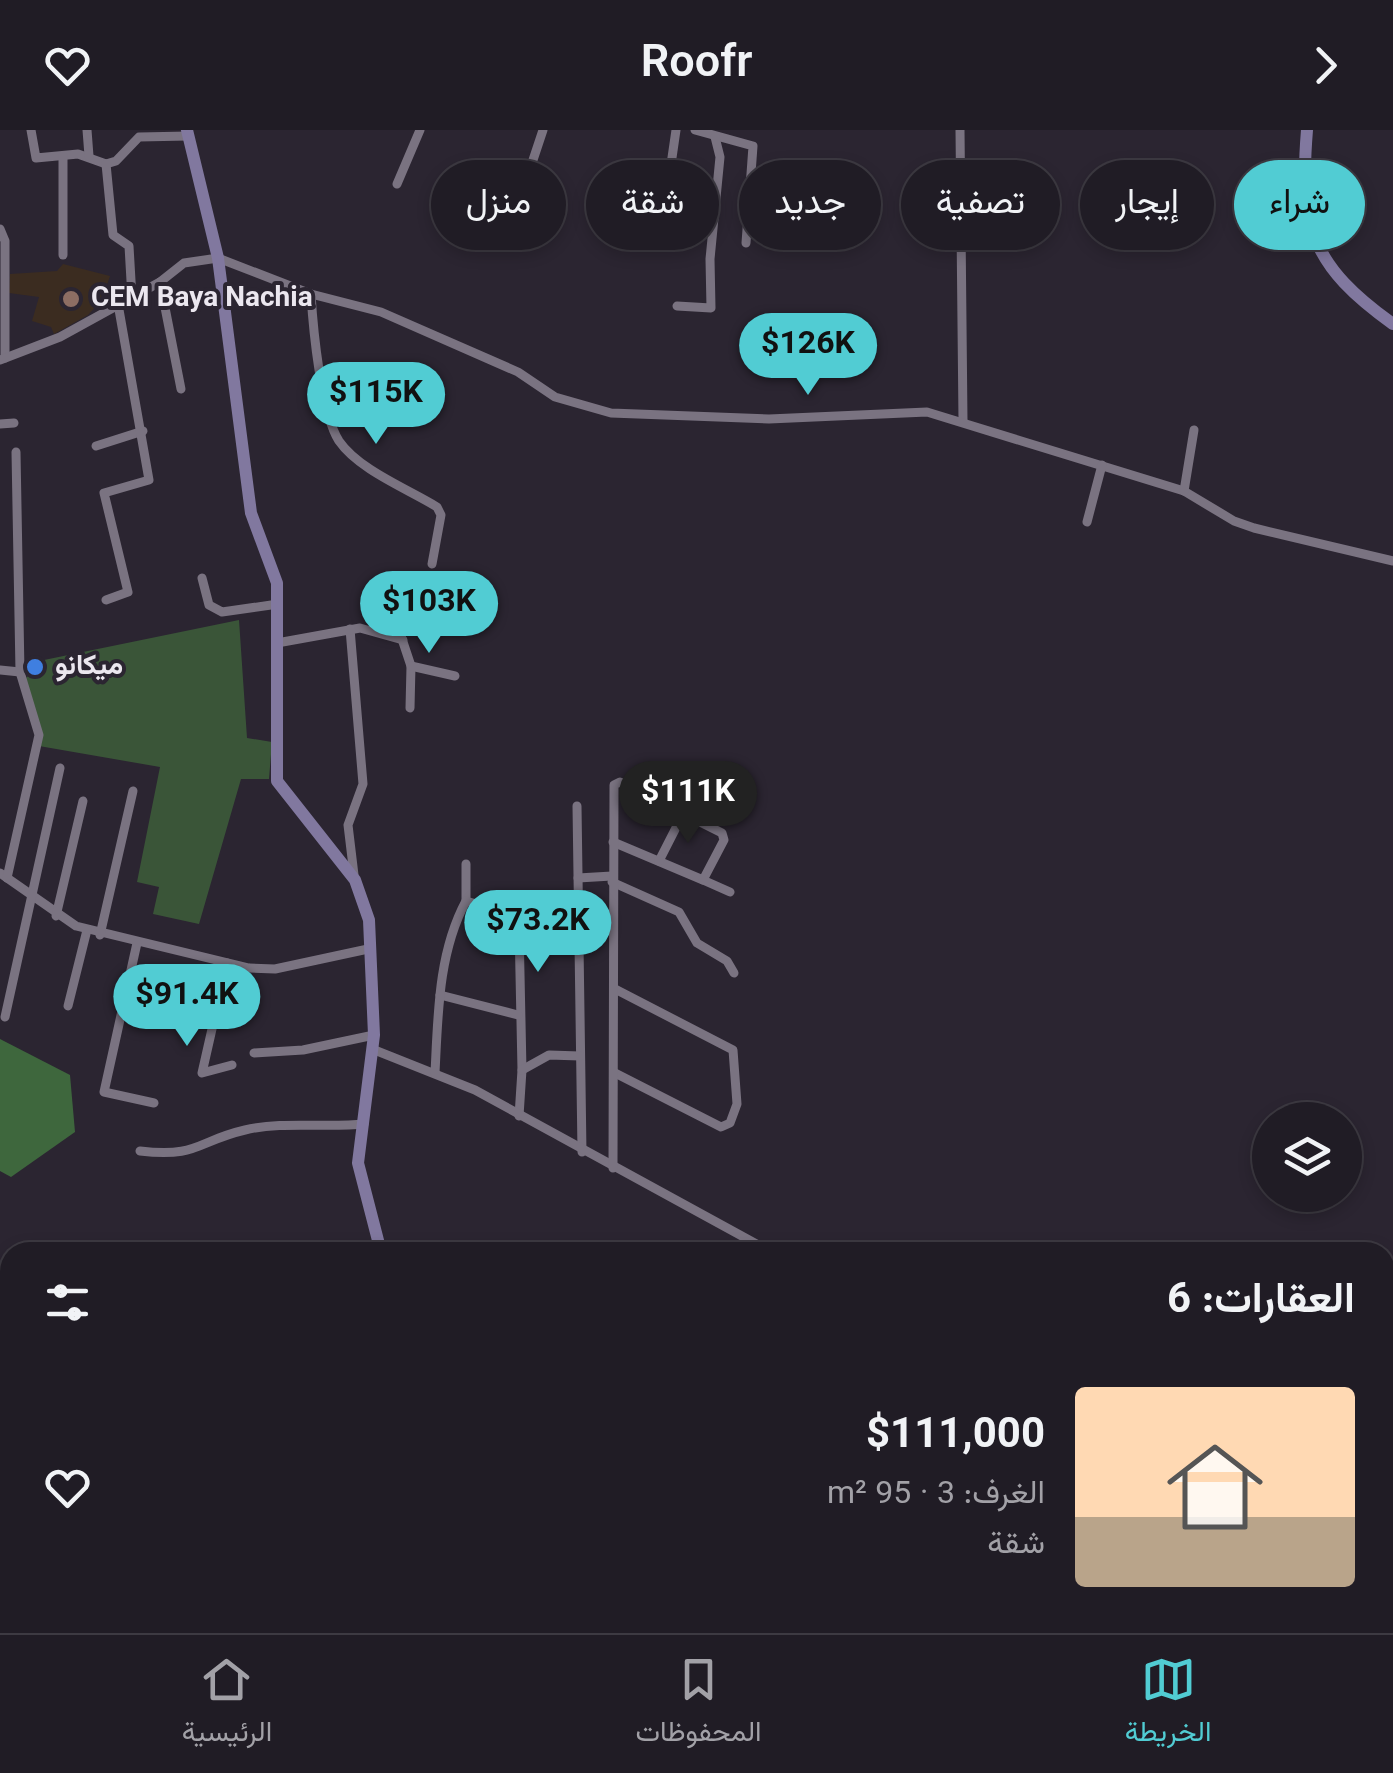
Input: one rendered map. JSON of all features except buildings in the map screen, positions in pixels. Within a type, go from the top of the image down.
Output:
[{"type":"street","points":[[31,130],[33,156],[88,156],[106,164],[116,160],[138,136],[188,133],[218,258],[251,512],[276,583],[277,781],[354,878],[363,893],[369,920],[374,1042],[360,1178],[378,1242]]},
{"type":"street","points":[[87,130],[88,156]]},
{"type":"street","points":[[398,184],[420,130]]},
{"type":"street","points":[[533,160],[543,130]]},
{"type":"street","points":[[672,160],[676,130]]},
{"type":"street","points":[[695,130],[753,146],[752,160]]},
{"type":"street","points":[[960,130],[963,421]]},
{"type":"street","points":[[1308,130],[1303,182],[1308,224],[1341,281],[1393,324]]},
{"type":"street","points":[[677,306],[711,308],[710,258],[720,158],[716,136]]},
{"type":"street","points":[[63,156],[63,255]]},
{"type":"street","points":[[106,164],[113,235],[129,246],[132,298]]},
{"type":"street","points":[[0,230],[5,241],[3,359],[60,338],[160,282],[184,263],[218,258],[311,294],[381,312],[518,372],[554,398],[611,414],[769,419],[927,412],[1184,491],[1234,522],[1393,561]]},
{"type":"street","points":[[160,282],[181,389]]},
{"type":"street","points":[[311,294],[317,354],[340,441],[352,454],[437,507],[441,515],[432,564]]},
{"type":"street","points":[[106,600],[128,592],[104,493],[149,480],[118,304]]},
{"type":"street","points":[[0,424],[14,423]]},
{"type":"street","points":[[1184,491],[1194,430]]},
{"type":"street","points":[[96,446],[143,431]]},
{"type":"street","points":[[16,452],[20,672],[39,734],[4,875],[56,916],[86,930],[227,963],[274,968],[368,949]]},
{"type":"street","points":[[1088,522],[1102,465]]},
{"type":"street","points":[[202,578],[209,605],[222,612],[278,604]]},
{"type":"street","points":[[393,612],[411,666],[410,708]]},
{"type":"street","points":[[277,643],[350,629],[403,640]]},
{"type":"street","points":[[350,629],[363,784],[348,825],[354,878]]},
{"type":"street","points":[[411,666],[454,676]]},
{"type":"street","points":[[0,670],[20,672]]},
{"type":"street","points":[[5,1017],[60,768]]},
{"type":"street","points":[[612,1168],[616,1073],[614,784],[620,782],[724,836],[703,880]]},
{"type":"street","points":[[100,935],[132,791]]},
{"type":"street","points":[[56,916],[83,801]]},
{"type":"street","points":[[577,806],[582,1152]]},
{"type":"street","points":[[659,861],[683,814]]},
{"type":"street","points":[[613,842],[730,892]]},
{"type":"street","points":[[435,1072],[440,995],[452,928],[466,902],[466,864]]},
{"type":"street","points":[[578,878],[612,879],[678,912],[697,943],[726,961],[734,973]]},
{"type":"street","points":[[466,902],[507,913],[518,926],[522,1070],[518,1116]]},
{"type":"street","points":[[68,1006],[86,930]]},
{"type":"street","points":[[138,943],[104,1092],[154,1104]]},
{"type":"street","points":[[227,963],[202,1073],[232,1065]]},
{"type":"street","points":[[615,989],[732,1050],[736,1104],[730,1123],[721,1126],[616,1073]]},
{"type":"street","points":[[440,995],[518,1014]]},
{"type":"street","points":[[254,1054],[374,1042],[752,1242]]},
{"type":"street","points":[[522,1070],[549,1055],[580,1056]]},
{"type":"street","points":[[140,1151],[171,1155],[199,1150],[249,1128],[364,1124]]},
{"type":"shaded area","name":"CEM Baya Nachia","points":[[63,264],[110,276],[102,300],[88,315],[54,334],[51,327],[32,321],[39,297],[9,293],[10,274],[57,271]]},
{"type":"green space","points":[[239,620],[247,738],[272,742],[269,779],[241,779],[199,924],[153,914],[159,887],[137,882],[160,767],[39,746],[26,678],[44,660]]},
{"type":"green space","points":[[0,1039],[70,1075],[75,1132],[11,1177],[0,1171]]},
{"type":"place","name":"CEM Baya Nachia","points":[[71,299]]},
{"type":"place","name":"ميكانو","points":[[35,667]]}]
